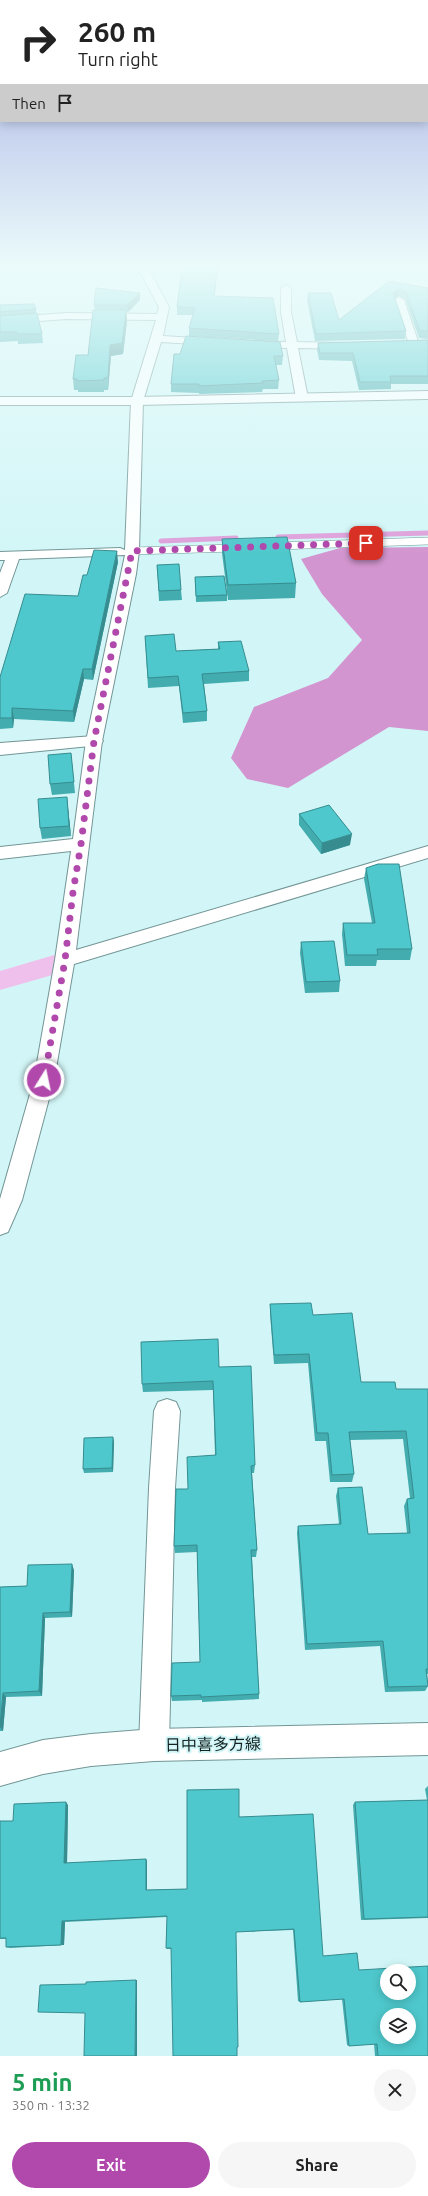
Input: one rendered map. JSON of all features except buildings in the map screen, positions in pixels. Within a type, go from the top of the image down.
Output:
[{"type":"street","points":[[0,1225],[12,1200],[42,1086],[65,960],[94,741],[132,551],[137,401],[149,363]]},
{"type":"street","points":[[295,363],[302,398]]},
{"type":"street","points":[[0,401],[137,401],[428,395]]},
{"type":"street","points":[[0,593],[7,556],[132,551]]},
{"type":"street","points":[[0,749],[94,741]]},
{"type":"street","points":[[0,852],[81,844]]},
{"type":"street","points":[[65,960],[428,852]]},
{"type":"street","points":[[154,1745],[162,1488],[167,1411]]},
{"type":"street","name":"日中喜多方線","points":[[0,1769],[43,1757],[91,1750],[154,1745],[428,1739]]},
{"type":"lane","points":[[268,546],[428,541]]},
{"type":"lane","points":[[132,551],[244,547]]},
{"type":"shaded area","points":[[428,547],[428,731],[389,727],[288,788],[247,779],[231,758],[254,707],[328,678],[362,640],[322,594],[301,559],[340,548]]},
{"type":"shaded area","points":[[61,953],[56,974],[0,990],[0,971]]},
{"type":"waterway","points":[[278,537],[428,533]]},
{"type":"waterway","points":[[161,541],[236,538]]},
{"type":"route","points":[[44,1080],[65,960],[94,741],[129,574],[132,551],[366,543]]}]
